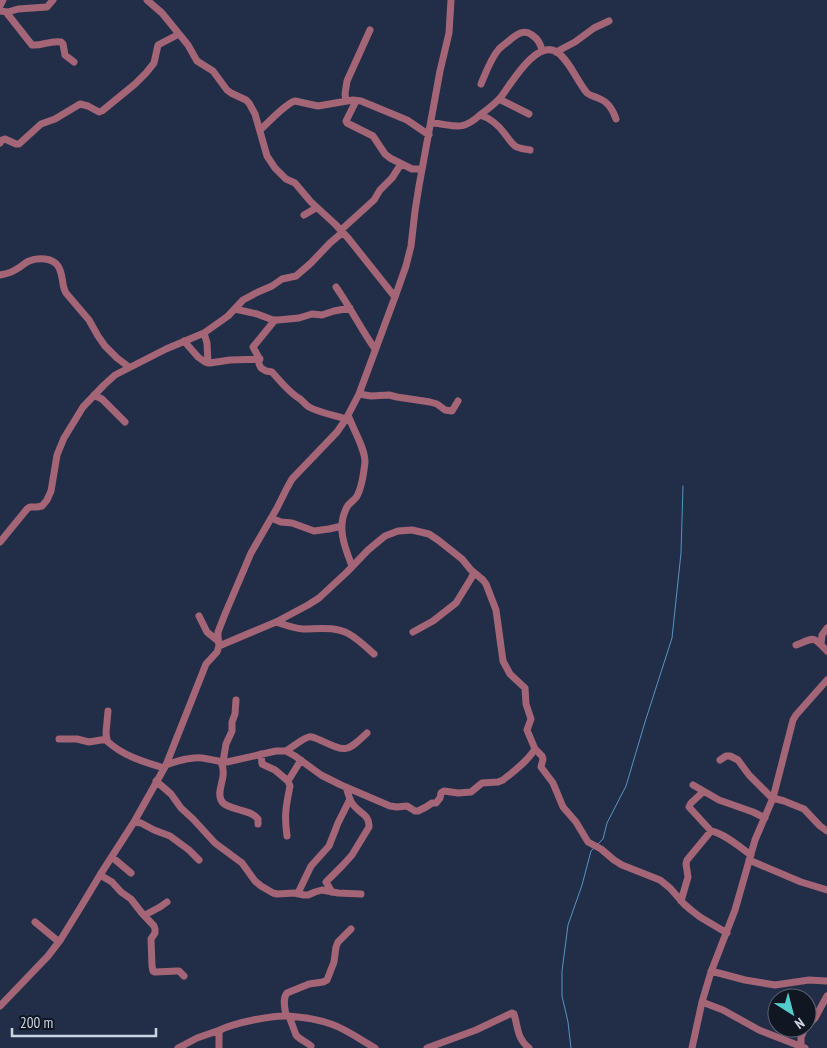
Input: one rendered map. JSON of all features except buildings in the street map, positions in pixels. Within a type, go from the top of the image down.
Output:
[{"type":"street","points":[[0,6],[3,0]]},
{"type":"street","points":[[3,11],[47,7],[53,0]]},
{"type":"street","points":[[147,0],[162,13],[188,45],[197,61],[213,71],[230,94],[249,103],[256,114],[264,150],[274,168],[295,183],[316,208],[342,231],[395,297]]},
{"type":"street","points":[[0,1006],[59,942],[134,822],[165,766],[206,664],[217,652],[218,632],[247,562],[292,479],[336,432],[347,417],[359,394],[406,266],[411,246],[422,169],[449,34],[451,0]]},
{"type":"street","points":[[3,11],[32,45],[36,46],[53,41],[61,42],[65,55],[74,62]]},
{"type":"street","points":[[556,52],[594,28],[609,21]]},
{"type":"street","points":[[346,101],[347,81],[370,30]]},
{"type":"street","points":[[481,84],[500,49],[521,32],[525,32],[538,40],[542,51]]},
{"type":"street","points":[[0,143],[5,139],[19,144],[40,124],[55,119],[80,104],[99,112],[102,111],[135,84],[151,67],[154,63],[158,45],[179,34]]},
{"type":"street","points":[[431,123],[458,127],[464,126],[492,106],[524,66],[542,51],[546,50],[556,52],[561,56],[587,93],[604,101],[612,110],[616,119]]},
{"type":"street","points":[[499,99],[529,114]]},
{"type":"street","points":[[260,130],[291,102],[295,101],[318,106],[346,101],[361,101],[400,117],[429,134]]},
{"type":"street","points":[[356,101],[346,121],[347,123],[373,136],[385,154],[401,164],[412,169],[422,169]]},
{"type":"street","points":[[480,115],[497,125],[516,147],[530,150]]},
{"type":"street","points":[[0,542],[27,509],[42,506],[47,500],[51,491],[57,456],[64,438],[84,407],[116,374],[166,348],[204,333],[228,316],[243,300],[282,280],[296,276],[374,200],[401,164]]},
{"type":"street","points":[[304,215],[316,208]]},
{"type":"street","points":[[0,275],[14,272],[23,264],[32,260],[54,261],[60,271],[66,293],[89,320],[105,346],[129,367]]},
{"type":"street","points":[[336,287],[375,349]]},
{"type":"street","points":[[235,309],[275,320],[299,318],[312,314],[322,315],[350,308]]},
{"type":"street","points":[[275,320],[253,346],[260,359],[259,364],[261,368],[272,372],[292,394],[310,407],[347,417]]},
{"type":"street","points":[[204,333],[207,343],[208,363]]},
{"type":"street","points":[[184,341],[198,357],[208,363],[260,359]]},
{"type":"street","points":[[359,394],[372,396],[389,395],[430,402],[449,411],[453,410],[458,401]]},
{"type":"street","points":[[94,395],[102,399],[125,422]]},
{"type":"street","points":[[347,417],[365,460],[358,495],[347,507],[343,516],[343,543],[352,566]]},
{"type":"street","points":[[271,518],[314,531],[342,526]]},
{"type":"street","points":[[218,643],[276,622],[319,598],[385,536],[398,531],[412,530],[429,534],[462,559],[472,572],[486,584],[496,610],[504,661],[510,674],[525,688],[526,704],[531,719],[527,730],[535,749],[542,756],[541,767],[553,783],[563,808],[576,822],[588,842],[622,865],[660,880],[700,917],[727,933]]},
{"type":"street","points":[[413,632],[433,621],[456,603],[472,577],[472,572]]},
{"type":"street","points":[[199,616],[207,632],[218,643]]},
{"type":"street","points":[[276,622],[301,629],[334,629],[347,633],[374,654]]},
{"type":"street","points":[[821,644],[821,638],[827,628]]},
{"type":"street","points":[[796,645],[810,639],[817,641],[827,651]]},
{"type":"street","points":[[692,1048],[711,971],[739,898],[755,840],[773,798],[793,720],[827,680]]},
{"type":"street","points":[[236,700],[232,731],[226,744],[222,762],[225,772],[220,798],[222,803],[252,813],[258,820],[258,824]]},
{"type":"street","points":[[108,711],[106,733],[107,739],[112,745],[126,754],[151,764],[165,766],[180,761],[201,758],[222,762],[240,760],[276,751],[286,751],[308,736],[339,749],[349,749],[367,733]]},
{"type":"street","points":[[59,739],[77,739],[89,742],[107,739]]},
{"type":"street","points":[[286,751],[321,775],[346,787],[390,806],[407,806],[418,811],[432,803],[436,803],[444,791],[471,792],[482,783],[503,780],[525,762],[535,749]]},
{"type":"street","points":[[261,754],[262,764],[275,770],[288,781],[290,786],[285,808],[288,836]]},
{"type":"street","points":[[720,760],[726,756],[738,760],[749,775],[773,798],[804,809],[827,831]]},
{"type":"street","points":[[288,781],[301,760]]},
{"type":"street","points":[[156,782],[171,794],[181,808],[215,844],[242,863],[251,877],[273,893],[308,895],[319,891],[361,894]]},
{"type":"street","points":[[694,785],[719,800],[764,818]]},
{"type":"street","points":[[332,892],[326,882],[352,855],[369,827],[368,820],[355,807],[346,787]]},
{"type":"street","points":[[703,792],[689,807],[711,831],[721,834],[750,858],[801,882],[827,890]]},
{"type":"street","points":[[298,893],[311,866],[330,846],[338,823],[350,799]]},
{"type":"street","points":[[134,822],[141,823],[170,836],[199,860]]},
{"type":"street","points":[[681,901],[688,877],[687,860],[711,831]]},
{"type":"street","points":[[112,857],[131,873]]},
{"type":"street","points":[[100,875],[112,882],[131,899],[156,929],[151,939],[152,969],[155,972],[179,971],[184,976]]},
{"type":"street","points":[[145,915],[167,902]]},
{"type":"street","points":[[35,922],[59,942]]},
{"type":"street","points":[[311,1046],[296,1036],[288,1016],[285,995],[309,984],[327,980],[334,962],[338,942],[351,929]]},
{"type":"street","points":[[711,971],[745,980],[775,985],[809,980],[827,982]]},
{"type":"street","points":[[817,1016],[827,996]]},
{"type":"street","points":[[702,1002],[723,1010],[759,1030],[803,1047]]},
{"type":"street","points":[[427,1048],[476,1030],[512,1013],[515,1016],[521,1039],[529,1048]]},
{"type":"street","points":[[178,1048],[197,1038],[247,1022],[288,1016],[309,1018],[331,1024],[375,1048]]},
{"type":"street","points":[[219,1048],[218,1034],[220,1030]]},
{"type":"waterway","points":[[597,845],[603,839],[607,823],[626,786],[672,638],[681,553],[683,486]]},
{"type":"waterway","points":[[571,1048],[562,996],[562,971],[568,925],[591,851],[594,848]]}]
